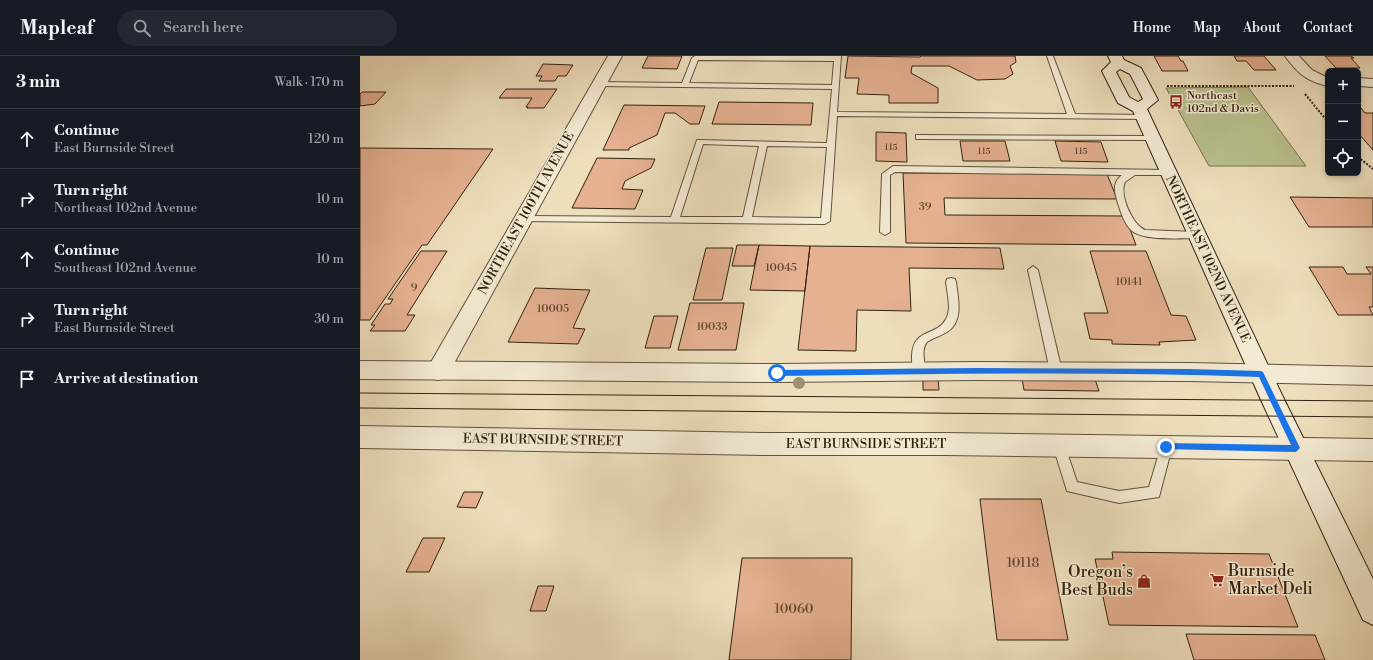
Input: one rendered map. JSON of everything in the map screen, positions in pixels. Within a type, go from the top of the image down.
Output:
[{"type":"street","name":"NORTHEAST 100TH AVENUE","points":[[438,371],[615,56]]},
{"type":"street","points":[[1292,56],[1310,77],[1323,81]]},
{"type":"street","points":[[1117,60],[1136,71],[1143,84],[1151,100],[1141,112],[1123,100],[1109,71],[1117,60]]},
{"type":"street","points":[[1361,82],[1373,82]]},
{"type":"street","name":"NORTHEAST 102ND AVENUE","points":[[1141,112],[1261,374],[1373,610]]},
{"type":"street","points":[[360,370],[777,373],[1056,371],[1373,376]]},
{"type":"street","name":"EAST BURNSIDE STREET","points":[[360,437],[776,444],[1296,448],[1373,450]]},
{"type":"lane","points":[[1050,56],[1072,116]]},
{"type":"lane","points":[[523,219],[825,222],[838,58],[695,58],[685,85]]},
{"type":"lane","points":[[599,84],[836,87]]},
{"type":"lane","points":[[834,114],[1072,116],[1141,112]]},
{"type":"lane","points":[[919,137],[1152,138]]},
{"type":"lane","points":[[674,220],[700,142],[831,145]]},
{"type":"lane","points":[[747,221],[764,144]]},
{"type":"lane","points":[[885,232],[886,174],[893,169],[1169,173]]},
{"type":"lane","points":[[1132,173],[1123,178],[1119,184],[1118,192],[1133,226],[1139,231],[1146,233],[1197,234]]},
{"type":"lane","points":[[1033,270],[1056,371]]},
{"type":"lane","points":[[919,371],[918,348],[923,339],[933,332],[946,328],[952,321],[953,312],[951,282]]},
{"type":"lane","points":[[1059,446],[1072,487],[1119,496],[1154,493],[1166,447]]},
{"type":"path","points":[[1143,84],[1168,86],[1305,86],[1323,81]]},
{"type":"path","points":[[1298,86],[1325,118]]},
{"type":"path","points":[[1361,159],[1373,169]]},
{"type":"green space","points":[[1248,87],[1306,166],[1209,166],[1166,88]]},
{"type":"building","points":[[648,56],[682,56],[677,69],[642,68]]},
{"type":"building","points":[[848,56],[1015,56],[1016,62],[1010,66],[1013,74],[1005,79],[977,80],[949,66],[912,66],[911,73],[938,88],[938,103],[889,103],[889,95],[857,94],[859,78],[845,78]]},
{"type":"building","points":[[1154,56],[1178,56],[1181,61],[1183,61],[1188,71],[1162,71]]},
{"type":"building","points":[[1234,56],[1264,56],[1276,70],[1254,70],[1246,61],[1237,61]]},
{"type":"building","points":[[1325,56],[1351,56],[1360,68],[1336,68]]},
{"type":"building","points":[[543,64],[573,65],[566,76],[558,76],[555,81],[539,81],[542,76],[536,76]]},
{"type":"building","points":[[506,89],[557,89],[544,108],[527,108],[528,107],[526,107],[532,98],[499,98]]},
{"type":"building","points":[[362,92],[386,92],[375,104],[360,106],[360,94]]},
{"type":"building","points":[[719,102],[813,103],[811,125],[712,124]]},
{"type":"building","points":[[624,105],[705,106],[699,124],[690,124],[675,113],[665,113],[657,135],[629,148],[629,150],[603,150]]},
{"type":"building","points":[[1361,108],[1365,113],[1373,113],[1373,150],[1361,136]]},
{"type":"building","points":[[876,132],[906,133],[907,162],[876,161]]},
{"type":"building","points":[[960,141],[1005,141],[1010,161],[963,161]]},
{"type":"building","points":[[1055,141],[1101,142],[1108,162],[1061,161]]},
{"type":"building","points":[[360,148],[493,149],[427,245],[422,245],[370,320],[360,320]]},
{"type":"building","points":[[597,158],[655,159],[651,168],[625,181],[622,189],[643,190],[635,209],[572,208]]},
{"type":"building","points":[[903,173],[1107,174],[1117,199],[944,198],[945,215],[1125,216],[1136,245],[906,243]]},
{"type":"building","points":[[1290,197],[1373,198],[1373,227],[1309,227]]},
{"type":"building","points":[[737,245],[759,245],[754,266],[732,266]]},
{"type":"building","points":[[759,245],[810,246],[805,291],[750,290]]},
{"type":"building","points":[[810,246],[1000,248],[1004,269],[909,268],[911,311],[857,310],[856,351],[798,350]]},
{"type":"building","points":[[706,248],[733,248],[722,300],[693,300]]},
{"type":"building","points":[[421,251],[447,251],[407,315],[415,315],[405,331],[370,331],[375,325],[371,325],[385,304],[390,304],[393,299],[388,299]]},
{"type":"building","points":[[1090,251],[1146,251],[1171,315],[1186,316],[1196,340],[1159,342],[1160,345],[1112,344],[1112,340],[1090,339],[1084,313],[1108,313]]},
{"type":"building","points":[[1309,267],[1343,267],[1347,274],[1371,274],[1366,267],[1373,267],[1373,307],[1369,307],[1373,315],[1338,315]]},
{"type":"building","points":[[535,288],[590,290],[573,328],[585,329],[578,344],[508,342]]},
{"type":"building","points":[[690,303],[744,303],[736,350],[678,350]]},
{"type":"building","points":[[654,316],[678,316],[670,348],[645,348]]},
{"type":"building","points":[[923,378],[938,378],[939,390],[923,390]]},
{"type":"building","points":[[1022,379],[1095,379],[1099,391],[1024,390]]},
{"type":"building","points":[[464,492],[483,492],[476,508],[457,507]]},
{"type":"building","points":[[980,499],[1041,499],[1068,640],[997,640]]},
{"type":"building","points":[[423,538],[445,538],[429,572],[406,572]]},
{"type":"building","points":[[1112,552],[1269,554],[1298,627],[1109,625],[1095,559],[1113,559]]},
{"type":"building","points":[[742,558],[852,558],[851,660],[729,660]]},
{"type":"building","points":[[538,586],[554,586],[546,611],[530,611]]},
{"type":"building","points":[[1186,634],[1315,635],[1325,660],[1194,660]]},
{"type":"tram line","points":[[360,393],[1373,401]]},
{"type":"tram line","points":[[360,408],[1373,417]]},
{"type":"place","name":"Northeast 102nd & Davis","points":[[1176,102]]},
{"type":"place","name":"Burnside Market Deli","points":[[1217,580]]},
{"type":"place","name":"Oregon’s Best Buds","points":[[1144,581]]},
{"type":"route","points":[[777,373],[977,370],[1261,374],[1296,448],[1166,447]]}]
